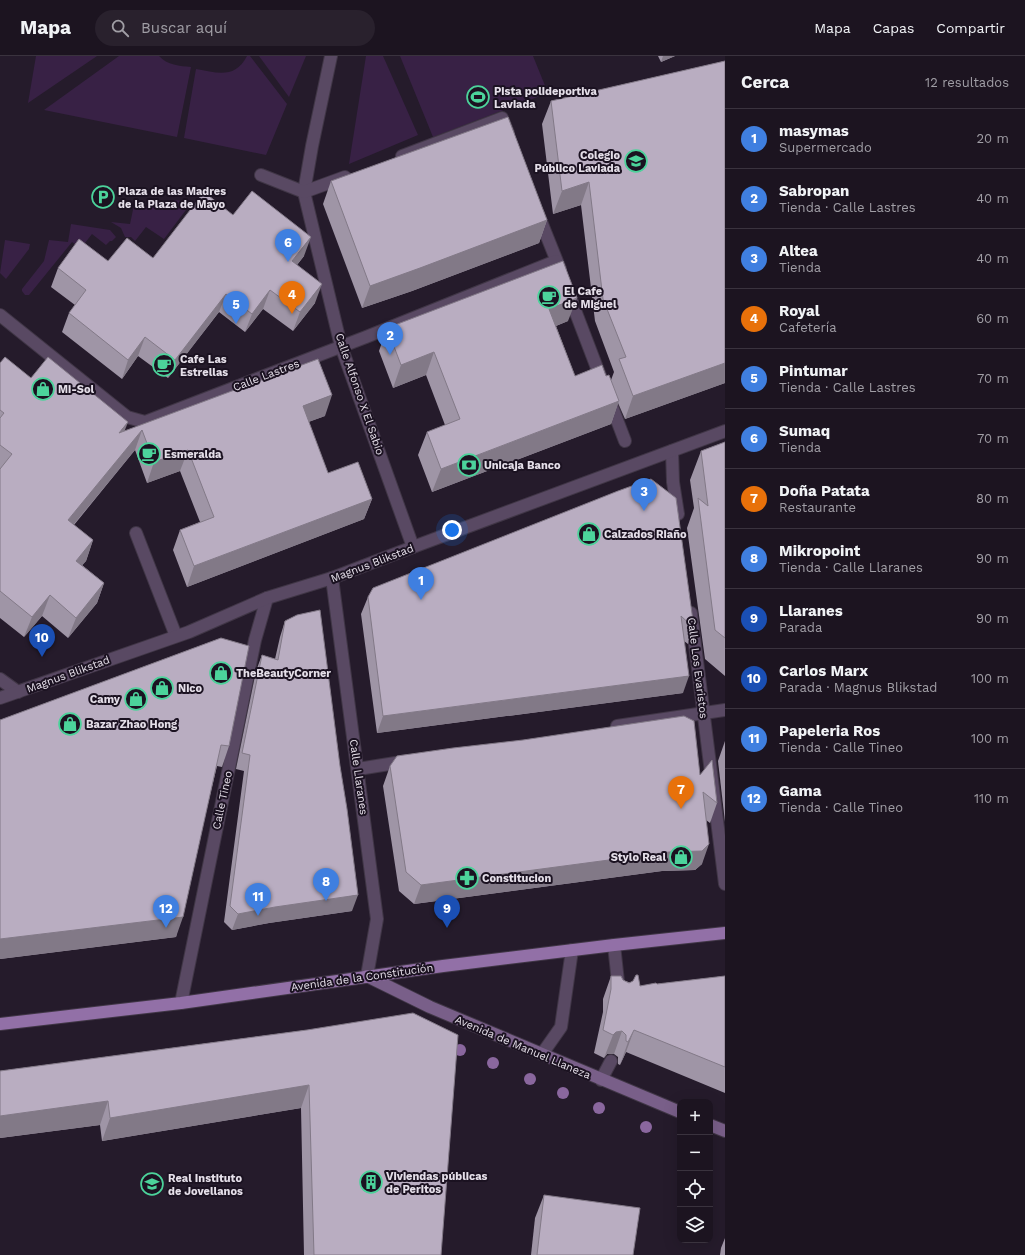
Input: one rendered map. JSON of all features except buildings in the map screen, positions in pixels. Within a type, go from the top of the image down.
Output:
[{"type":"main road","name":"Avenida de la Constitución","points":[[0,1024],[181,1004],[367,976],[614,944],[725,933]]},
{"type":"main road","name":"Avenida de Manuel Llaneza","points":[[367,976],[430,1007],[677,1111]]},
{"type":"main road","points":[[713,1126],[725,1131]]},
{"type":"street","points":[[304,192],[331,56]]},
{"type":"street","points":[[391,160],[502,118],[513,147]]},
{"type":"street","points":[[261,175],[304,192],[354,173]]},
{"type":"street","name":"Calle Alfonso X El Sabio","points":[[304,192],[341,346],[413,546]]},
{"type":"street","points":[[536,206],[625,440]]},
{"type":"street","name":"Calle Lastres","points":[[0,314],[127,416],[145,422],[556,261]]},
{"type":"street","name":"Magnus Blikstad","points":[[0,698],[189,632],[267,598],[332,578],[413,546],[725,431]]},
{"type":"street","points":[[672,451],[680,529]]},
{"type":"street","points":[[136,533],[176,636]]},
{"type":"street","name":"Calle Llaranes","points":[[332,578],[377,919],[367,976]]},
{"type":"street","name":"Calle Tineo","points":[[181,1004],[255,640],[267,598]]},
{"type":"street","name":"Calle Los Evaristos","points":[[690,600],[725,884]]},
{"type":"street","name":"Magnus Blikstad","points":[[0,679],[18,692]]},
{"type":"street","points":[[608,728],[725,710]]},
{"type":"street","points":[[358,769],[419,760]]},
{"type":"street","points":[[614,944],[620,998]]},
{"type":"street","points":[[542,1054],[562,1027],[572,950]]},
{"type":"street","points":[[601,1080],[611,1061]]},
{"type":"shaded area","points":[[36,56],[97,56],[28,103]]},
{"type":"shaded area","points":[[119,56],[159,56],[170,63],[191,67],[177,137],[44,110]]},
{"type":"shaded area","points":[[247,56],[250,56],[287,104],[266,155],[184,138],[196,69],[225,73],[237,68]]},
{"type":"shaded area","points":[[259,56],[306,56],[289,97]]},
{"type":"shaded area","points":[[366,56],[383,56],[418,135],[349,164]]},
{"type":"shaded area","name":"Pista polideportiva Laviada","points":[[400,56],[533,56],[548,93],[433,137]]},
{"type":"shaded area","points":[[174,200],[192,202],[164,239],[146,227],[135,241],[131,237],[125,237],[121,228],[111,222],[130,224],[134,205],[173,207]]},
{"type":"shaded area","points":[[71,224],[110,230],[116,237],[106,245],[92,234],[81,248],[72,242],[29,295],[25,295],[22,289],[44,261],[49,240],[68,242]]},
{"type":"shaded area","points":[[5,240],[30,244],[29,249],[6,279],[0,273]]},
{"type":"place","name":"Pista polideportiva Laviada","points":[[478,97]]},
{"type":"place","name":"Colegio Público Laviada","points":[[636,161]]},
{"type":"place","name":"Plaza de las Madres de la Plaza de Mayo","points":[[103,197]]},
{"type":"place","name":"Sumaq","points":[[288,262]]},
{"type":"place","name":"El Cafe de Miguel","points":[[549,297]]},
{"type":"place","name":"Royal","points":[[292,314]]},
{"type":"place","name":"Pintumar","points":[[236,324]]},
{"type":"place","name":"Sabropan","points":[[390,355]]},
{"type":"place","name":"Cafe Las Estrellas","points":[[164,365]]},
{"type":"place","name":"Mi-Sol","points":[[43,389]]},
{"type":"place","name":"Esmeralda","points":[[149,454]]},
{"type":"place","name":"Unicaja Banco","points":[[469,465]]},
{"type":"place","name":"Altea","points":[[644,511]]},
{"type":"place","name":"Calzados Riaño","points":[[589,534]]},
{"type":"place","name":"masymas","points":[[421,600]]},
{"type":"place","name":"Carlos Marx","points":[[42,657]]},
{"type":"place","name":"TheBeautyCorner","points":[[221,673]]},
{"type":"place","name":"Nico","points":[[162,688]]},
{"type":"place","name":"Camy","points":[[136,699]]},
{"type":"place","name":"Bazar Zhao Hong","points":[[70,724]]},
{"type":"place","name":"Doña Patata","points":[[681,809]]},
{"type":"place","name":"Stylo Real","points":[[681,857]]},
{"type":"place","name":"Constitucion","points":[[467,878]]},
{"type":"place","name":"Mikropoint","points":[[326,901]]},
{"type":"place","name":"Papeleria Ros","points":[[258,916]]},
{"type":"place","name":"Gama","points":[[166,928]]},
{"type":"place","name":"Llaranes","points":[[447,928]]},
{"type":"place","name":"Viviendas públicas de Peritos","points":[[371,1182]]},
{"type":"place","name":"Real Instituto de Jovellanos","points":[[152,1184]]}]
